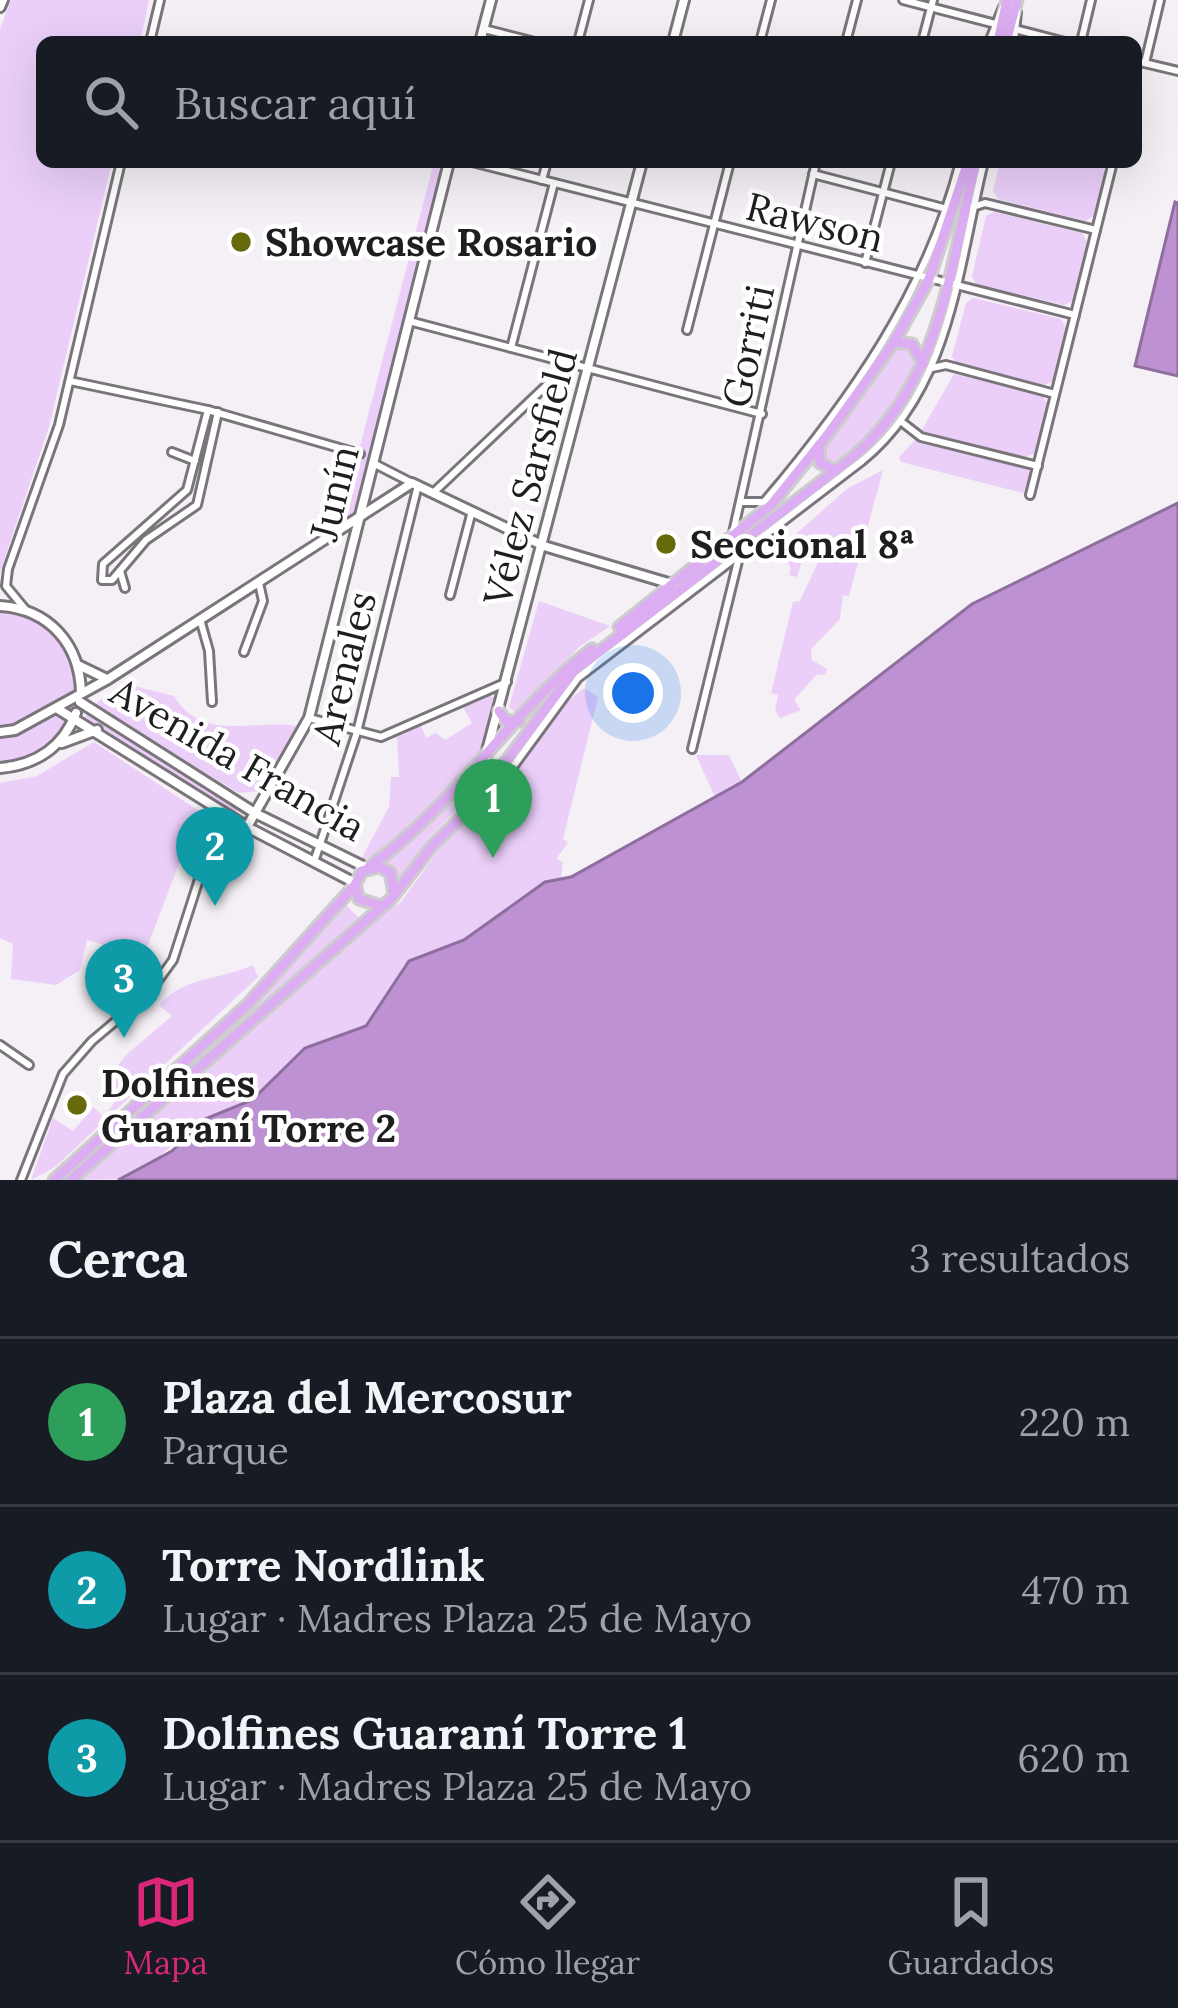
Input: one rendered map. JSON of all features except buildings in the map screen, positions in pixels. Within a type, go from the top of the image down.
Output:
[{"type":"main road","points":[[482,36],[491,0]]},
{"type":"main road","points":[[675,36],[684,0]]},
{"type":"main road","points":[[1004,36],[1014,1]]},
{"type":"main road","name":"Junín","points":[[247,826],[310,718],[447,168]]},
{"type":"main road","name":"Vélez Sarsfield","points":[[472,807],[641,168]]},
{"type":"main road","points":[[54,1180],[247,1005],[368,867],[418,829],[485,762],[569,666],[683,587],[771,505],[894,342],[925,278],[967,168]]},
{"type":"main road","points":[[71,1180],[389,901],[433,845],[472,807],[574,671],[836,471],[857,460],[927,368],[951,284],[968,168]]},
{"type":"main road","points":[[962,216],[973,207]]},
{"type":"main road","points":[[894,342],[919,351],[927,368]]},
{"type":"main road","points":[[904,404],[905,420]]},
{"type":"main road","points":[[819,446],[820,463],[836,471]]},
{"type":"main road","points":[[0,732],[80,698],[257,580],[415,484],[544,546],[683,587]]},
{"type":"main road","points":[[0,606],[28,611],[61,633],[78,665],[76,716],[55,746]]},
{"type":"main road","points":[[78,665],[108,680]]},
{"type":"main road","name":"Avenida Francia","points":[[80,698],[255,813],[368,867]]},
{"type":"main road","name":"Avenida Francia","points":[[56,708],[76,716],[225,814],[355,884]]},
{"type":"main road","points":[[499,711],[506,721],[519,721]]},
{"type":"main road","points":[[0,768],[29,763],[55,746],[97,730]]},
{"type":"main road","points":[[225,814],[241,815],[237,802]]},
{"type":"main road","points":[[368,867],[384,868],[394,878],[389,901]]},
{"type":"main road","points":[[355,884],[365,904],[389,901]]},
{"type":"street","points":[[151,36],[160,0]]},
{"type":"street","points":[[580,36],[589,0]]},
{"type":"street","points":[[762,36],[771,0]]},
{"type":"street","points":[[848,36],[857,0]]},
{"type":"street","points":[[903,0],[1043,36]]},
{"type":"street","points":[[1082,36],[1091,0]]},
{"type":"street","points":[[1142,55],[1160,0]]},
{"type":"street","points":[[924,36],[932,4]]},
{"type":"street","points":[[484,29],[511,36]]},
{"type":"street","points":[[1142,65],[1178,71]]},
{"type":"street","points":[[28,611],[10,595],[8,573],[70,381],[121,168]]},
{"type":"street","name":"Rawson","points":[[495,168],[1075,315]]},
{"type":"street","points":[[542,180],[545,168]]},
{"type":"street","points":[[687,330],[728,168]]},
{"type":"street","name":"Gorriti","points":[[731,541],[814,168]]},
{"type":"street","points":[[865,263],[890,168]]},
{"type":"street","points":[[925,278],[947,209],[967,168]]},
{"type":"street","points":[[951,284],[973,207],[969,168]]},
{"type":"street","points":[[1030,495],[1112,168]]},
{"type":"street","points":[[813,174],[947,209]]},
{"type":"street","points":[[511,348],[554,183]]},
{"type":"street","points":[[973,207],[986,203],[1096,230]]},
{"type":"street","points":[[409,321],[762,414]]},
{"type":"street","points":[[740,502],[764,502],[900,323]]},
{"type":"street","points":[[433,493],[569,364]]},
{"type":"street","points":[[683,587],[740,554],[905,420],[927,368],[946,365],[1055,394]]},
{"type":"street","points":[[70,381],[218,412],[360,454]]},
{"type":"street","points":[[208,410],[195,460],[194,487],[193,510],[146,539],[106,583],[99,576],[104,564],[194,487],[218,412]]},
{"type":"street","points":[[905,420],[921,437],[1038,466]]},
{"type":"street","points":[[172,452],[195,460]]},
{"type":"street","points":[[373,463],[415,484]]},
{"type":"street","name":"Arenales","points":[[314,862],[357,732],[415,484]]},
{"type":"street","points":[[450,595],[472,511]]},
{"type":"street","points":[[692,749],[740,554]]},
{"type":"street","points":[[120,571],[125,588]]},
{"type":"street","points":[[244,652],[263,601],[257,580]]},
{"type":"street","points":[[200,619],[209,651],[212,701]]},
{"type":"street","points":[[310,718],[381,737],[507,682]]},
{"type":"street","points":[[21,1180],[63,1074],[92,1041],[149,993],[173,960],[225,814]]},
{"type":"street","points":[[0,1046],[29,1065]]},
{"type":"shaded area","points":[[11,0],[149,0],[141,36],[36,36],[36,168],[111,168],[49,427],[0,572],[0,29]]},
{"type":"shaded area","points":[[432,168],[447,168],[360,515],[339,527]]},
{"type":"shaded area","points":[[999,168],[1106,168],[1094,216],[1085,221],[998,199],[993,191]]},
{"type":"shaded area","points":[[1178,203],[1178,376],[1135,366]]},
{"type":"shaded area","points":[[994,212],[1082,233],[1088,243],[1073,301],[1064,305],[976,284],[972,276],[986,216]]},
{"type":"shaded area","points":[[973,298],[1061,319],[1067,329],[1053,381],[1044,385],[957,364],[952,356],[966,303]]},
{"type":"shaded area","points":[[898,345],[910,347],[918,360],[904,393],[861,445],[833,467],[825,463],[825,443]]},
{"type":"shaded area","points":[[954,374],[1042,395],[1048,405],[1035,453],[1026,457],[920,433]]},
{"type":"shaded area","points":[[916,439],[1027,467],[1031,475],[1027,494],[901,462],[899,457]]},
{"type":"shaded area","points":[[883,470],[849,596],[843,595],[840,619],[811,649],[812,660],[827,669],[825,675],[817,674],[794,700],[801,710],[780,718],[775,710],[778,695],[771,693],[793,602],[800,601],[821,556],[805,552],[797,577],[789,575],[791,568],[779,549],[848,488]]},
{"type":"shaded area","points":[[1178,503],[1178,1180],[118,1180],[172,1151],[205,1119],[252,1100],[305,1048],[366,1026],[409,961],[464,940],[545,882],[571,877],[742,782],[972,604]]},
{"type":"shaded area","points":[[539,601],[610,626],[579,647],[518,715],[509,707]]},
{"type":"shaded area","points":[[0,606],[47,627],[75,665],[79,688],[76,710],[65,733],[45,753],[0,768]]},
{"type":"shaded area","points":[[122,683],[174,696],[199,720],[214,724],[297,726],[262,791],[239,793],[92,707]]},
{"type":"shaded area","points":[[584,688],[598,697],[563,839],[568,843],[556,859],[563,862],[561,879],[545,882],[464,940],[403,966],[385,1004],[366,1026],[295,1056],[260,1094],[196,1125],[139,1174],[128,1179],[78,1180],[362,928],[400,903],[447,839],[524,762],[562,706]]},
{"type":"shaded area","points":[[490,695],[496,700],[483,749],[472,769],[409,832],[360,861],[389,807],[391,777],[399,777],[397,737],[421,725],[426,738],[436,733],[445,740],[472,723],[463,707]]},
{"type":"shaded area","points":[[88,713],[236,804],[238,810],[233,813],[85,717]]},
{"type":"shaded area","points":[[94,742],[199,811],[148,945],[121,950],[87,940],[80,970],[56,985],[11,979],[13,944],[0,938],[0,783],[37,776]]},
{"type":"shaded area","points":[[696,755],[729,755],[742,782],[715,797]]},
{"type":"shaded area","points":[[473,780],[469,798],[428,839],[401,880],[383,861]]},
{"type":"shaded area","points":[[343,902],[359,918],[225,1035]]},
{"type":"shaded area","points":[[253,965],[258,977],[55,1167],[31,1180],[53,1118],[73,1131],[94,1107],[104,1118],[121,1092],[106,1081],[126,1055],[172,1016],[159,1005],[192,983]]},
{"type":"place","name":"Showcase Rosario","points":[[241,242]]},
{"type":"place","name":"Seccional 8ª","points":[[666,544]]},
{"type":"place","name":"Plaza del Mercosur","points":[[493,858]]},
{"type":"place","name":"Torre Nordlink","points":[[215,906]]},
{"type":"place","name":"Dolfines Guaraní Torre 1","points":[[124,1038]]},
{"type":"place","name":"Dolfines Guaraní Torre 2","points":[[77,1105]]}]
